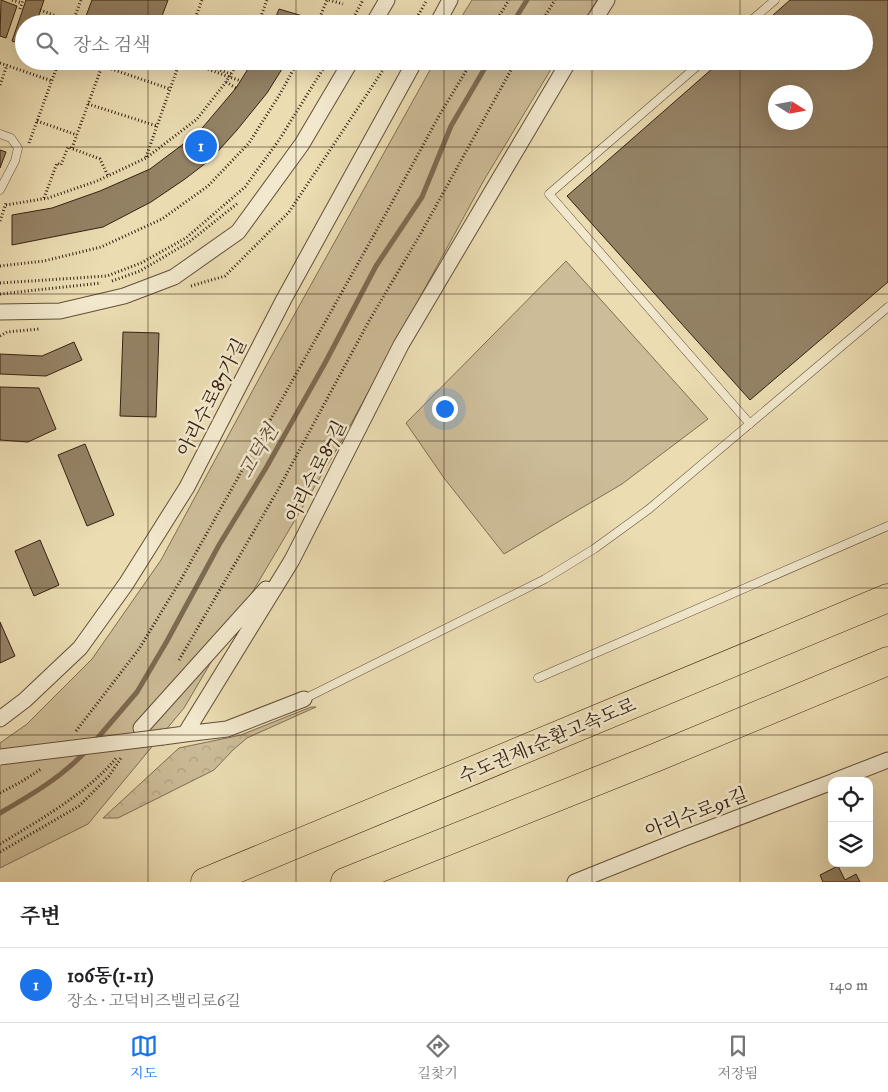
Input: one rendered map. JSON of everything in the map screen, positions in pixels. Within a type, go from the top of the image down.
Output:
[{"type":"highway","name":"수도권제1순환고속도로","points":[[205,882],[888,598]]},
{"type":"highway","points":[[345,882],[647,761],[888,661]]},
{"type":"street","points":[[378,15],[387,0]]},
{"type":"street","points":[[442,15],[450,0]]},
{"type":"street","points":[[598,15],[607,0]]},
{"type":"street","points":[[0,312],[60,311],[124,296],[174,278],[238,232],[302,144],[346,70]]},
{"type":"street","name":"아리수로87가길","points":[[0,719],[25,700],[80,648],[126,584],[187,486],[284,299],[410,70]]},
{"type":"street","name":"아리수로87길","points":[[185,734],[292,560],[401,345],[565,70]]},
{"type":"street","points":[[141,728],[292,560]]},
{"type":"street","points":[[0,757],[227,729],[304,699]]},
{"type":"street","name":"아리수로91길","points":[[843,777],[888,760]]},
{"type":"street","name":"아리수로91길","points":[[575,882],[682,838],[828,783]]},
{"type":"lane","points":[[758,15],[775,0]]},
{"type":"lane","points":[[693,70],[549,194],[750,424]]},
{"type":"lane","points":[[0,134],[11,138],[18,148],[15,161],[0,190]]},
{"type":"lane","points":[[304,699],[545,579],[594,548],[649,509],[888,307]]},
{"type":"lane","points":[[538,678],[888,526]]},
{"type":"path","points":[[12,0],[22,2],[20,9]]},
{"type":"path","points":[[75,15],[81,0]]},
{"type":"path","points":[[196,15],[202,0]]},
{"type":"path","points":[[261,15],[267,0]]},
{"type":"path","points":[[321,15],[328,0],[343,4]]},
{"type":"path","points":[[355,15],[363,0]]},
{"type":"path","points":[[418,15],[427,0]]},
{"type":"path","points":[[500,15],[509,0]]},
{"type":"path","points":[[546,15],[555,0]]},
{"type":"path","points":[[40,10],[54,15]]},
{"type":"path","points":[[0,63],[15,68]]},
{"type":"path","points":[[0,85],[7,65]]},
{"type":"path","points":[[21,70],[52,81]]},
{"type":"path","points":[[72,148],[101,70]]},
{"type":"path","points":[[114,70],[170,89]]},
{"type":"path","points":[[146,158],[177,70]]},
{"type":"path","points":[[210,70],[241,81]]},
{"type":"path","points":[[220,70],[231,74]]},
{"type":"path","points":[[6,205],[44,198],[97,181],[146,158],[196,119],[233,70]]},
{"type":"path","points":[[0,266],[44,261],[101,247],[162,219],[208,186],[249,143],[293,70]]},
{"type":"path","points":[[0,282],[107,276],[141,263],[186,238],[245,187],[279,140],[322,70]]},
{"type":"path","points":[[71,737],[139,649],[174,591],[440,114],[467,70]]},
{"type":"path","points":[[175,667],[279,488],[369,321],[421,233],[511,70]]},
{"type":"path","points":[[226,82],[236,88]]},
{"type":"path","points":[[88,104],[157,126]]},
{"type":"path","points":[[37,121],[77,135]]},
{"type":"path","points":[[44,198],[57,163],[61,164],[68,147],[100,159],[108,176]]},
{"type":"path","points":[[0,294],[108,283],[140,271],[189,242],[244,199]]},
{"type":"path","points":[[0,852],[79,806],[109,776],[141,728]]},
{"type":"path","points":[[0,844],[43,819],[99,777],[118,756]]},
{"type":"path","points":[[0,793],[48,764]]},
{"type":"green space","points":[[472,0],[597,0],[588,15],[463,15]]},
{"type":"green space","points":[[430,70],[551,70],[484,180],[341,442],[184,708],[88,824],[0,868],[0,743],[27,724],[92,659],[161,560]]},
{"type":"green space","points":[[566,261],[708,419],[622,484],[504,554],[444,478],[406,423]]},
{"type":"green space","points":[[311,707],[316,707],[247,738],[214,770],[118,818],[103,818],[179,748],[241,735]]},
{"type":"building","points":[[1,0],[17,6],[6,38],[0,36]]},
{"type":"building","points":[[26,0],[44,0],[39,15],[21,15]]},
{"type":"building","points":[[92,0],[168,0],[162,15],[86,15]]},
{"type":"building","points":[[790,0],[888,0],[888,282],[750,400],[567,196],[711,70],[873,70],[873,15],[773,15]]},
{"type":"building","points":[[279,9],[299,15],[277,15]]},
{"type":"building","points":[[247,70],[281,70],[267,93],[211,159],[151,202],[103,227],[12,245],[12,215],[52,208],[100,191],[150,169],[198,133],[236,88]]},
{"type":"building","points":[[0,150],[6,152],[0,168]]},
{"type":"building","points":[[123,332],[159,333],[156,417],[120,416]]},
{"type":"building","points":[[74,342],[82,360],[46,376],[0,374],[0,354],[42,356]]},
{"type":"building","points":[[0,387],[39,388],[56,429],[28,442],[0,440]]},
{"type":"building","points":[[85,444],[114,515],[87,526],[58,455]]},
{"type":"building","points":[[40,540],[59,585],[34,596],[15,551]]},
{"type":"building","points":[[0,622],[15,656],[0,663]]},
{"type":"building","points":[[838,867],[845,880],[856,874],[860,882],[823,882],[820,875]]},
{"type":"waterway","name":"고덕천","points":[[518,15],[527,0]]},
{"type":"waterway","name":"고덕천","points":[[95,741],[137,692],[167,641],[219,545],[266,468],[325,363],[376,266],[422,197],[451,126],[484,70]]},
{"type":"waterway","name":"고덕천","points":[[0,813],[56,777],[86,751]]},
{"type":"place","name":"106동(1-11)","points":[[201,146]]}]
